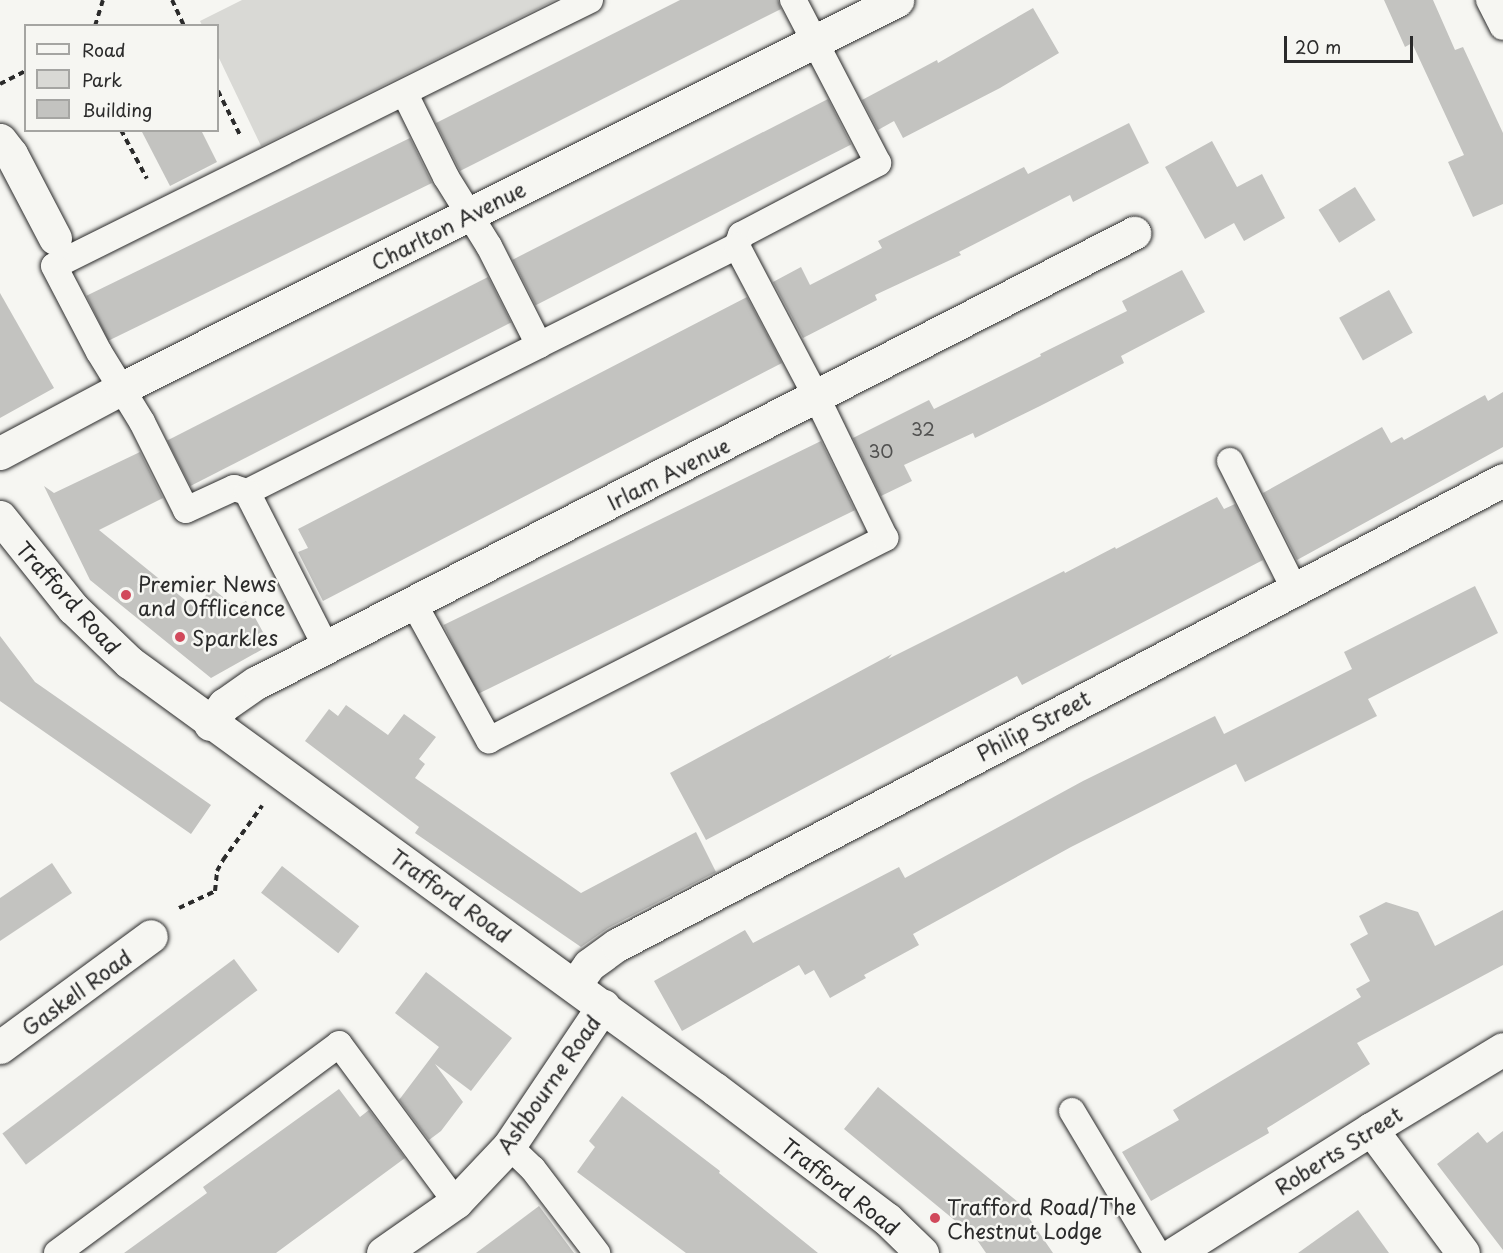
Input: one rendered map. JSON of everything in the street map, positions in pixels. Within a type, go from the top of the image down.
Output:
[{"type":"street","name":"Charlton Avenue","points":[[0,453],[122,388],[897,0]]},
{"type":"street","points":[[0,140],[11,154],[55,238]]},
{"type":"street","name":"Irlam Avenue","points":[[210,723],[224,705],[240,693],[326,647],[1134,234]]},
{"type":"street","name":"Philip Street","points":[[575,985],[589,965],[617,945],[1503,480]]},
{"type":"street","name":"Trafford Road","points":[[0,517],[73,608],[129,662],[210,723],[575,985],[822,1169],[886,1220],[922,1253]]},
{"type":"street","name":"Gaskell Road","points":[[0,1047],[152,936]]},
{"type":"street","name":"Ashbourne Road","points":[[383,1253],[456,1203],[509,1146],[603,1006]]},
{"type":"street","name":"Roberts Street","points":[[1175,1253],[1503,1049]]},
{"type":"street","points":[[1371,1129],[1463,1253]]},
{"type":"lane","points":[[590,0],[405,94],[54,266],[186,510],[234,488],[247,492],[737,246],[741,235],[878,163],[793,0]]},
{"type":"lane","points":[[1489,0],[1503,27]]},
{"type":"lane","points":[[405,94],[446,177],[489,246],[539,345]]},
{"type":"lane","points":[[413,602],[489,740],[885,538],[817,398],[737,246]]},
{"type":"lane","points":[[1230,461],[1294,588]]},
{"type":"lane","points":[[247,492],[326,647]]},
{"type":"lane","points":[[57,1253],[339,1044],[456,1203]]},
{"type":"lane","points":[[1072,1111],[1157,1253]]},
{"type":"lane","points":[[509,1146],[533,1169],[597,1253]]},
{"type":"path","points":[[95,24],[104,0]]},
{"type":"path","points":[[172,0],[183,24]]},
{"type":"path","points":[[0,84],[24,72]]},
{"type":"path","points":[[219,93],[244,144]]},
{"type":"path","points":[[122,132],[148,180]]},
{"type":"path","points":[[215,891],[217,871],[255,816]]},
{"type":"green space","points":[[242,0],[555,0],[261,146],[219,58],[219,24],[202,24],[200,21]]},
{"type":"building","points":[[680,0],[778,0],[781,9],[460,171],[436,123]]},
{"type":"building","points":[[1384,0],[1433,0],[1455,50],[1463,47],[1503,133],[1503,204],[1473,217],[1448,162],[1464,155],[1412,43],[1405,47]]},
{"type":"building","points":[[1033,8],[1059,53],[1000,88],[903,138],[894,121],[878,130],[862,100],[937,60],[938,63]]},
{"type":"building","points":[[828,99],[851,144],[536,305],[513,260]]},
{"type":"building","points":[[1129,123],[1149,163],[1073,202],[1070,195],[959,252],[961,255],[875,295],[877,300],[803,338],[773,282],[801,267],[810,285],[882,248],[878,241],[1024,167],[1028,174]]},
{"type":"building","points":[[142,132],[202,132],[217,162],[170,186]]},
{"type":"building","points":[[410,138],[432,183],[108,341],[86,296]]},
{"type":"building","points":[[1212,141],[1237,187],[1262,174],[1285,218],[1244,241],[1234,223],[1205,239],[1165,167]]},
{"type":"building","points":[[1355,187],[1376,220],[1339,243],[1319,210]]},
{"type":"building","points":[[1182,270],[1205,312],[1121,356],[1124,363],[1040,406],[975,438],[973,433],[904,465],[912,481],[881,496],[853,438],[929,400],[934,409],[1041,356],[1040,354],[1127,311],[1122,301]]},
{"type":"building","points":[[488,277],[511,322],[190,486],[167,440]]},
{"type":"building","points":[[1389,290],[1413,333],[1363,360],[1339,318]]},
{"type":"building","points":[[0,293],[54,388],[0,418]]},
{"type":"building","points":[[747,297],[782,363],[323,601],[298,552],[308,548],[298,529]]},
{"type":"building","points":[[1503,392],[1503,447],[1297,560],[1263,493],[1382,427],[1391,443],[1402,437],[1404,440],[1485,395],[1488,401]]},
{"type":"building","points":[[821,441],[855,510],[477,694],[444,625]]},
{"type":"building","points":[[140,452],[163,498],[99,530],[195,608],[212,588],[235,607],[246,601],[270,645],[211,678],[90,580],[44,486],[54,493]]},
{"type":"building","points":[[1217,497],[1224,509],[1235,504],[1263,560],[1022,685],[1017,676],[706,840],[670,773],[892,654],[888,659],[1064,571],[1065,573],[1115,547],[1116,549]]},
{"type":"building","points":[[1475,586],[1498,633],[1368,699],[1377,716],[1245,782],[1236,764],[1071,847],[913,934],[919,945],[864,975],[866,978],[830,998],[814,970],[805,975],[799,965],[682,1031],[654,981],[745,930],[753,943],[899,867],[905,878],[1083,781],[1215,716],[1224,734],[1352,669],[1344,652]]},
{"type":"building","points":[[0,636],[35,682],[211,805],[191,834],[0,701]]},
{"type":"building","points":[[346,705],[388,735],[404,714],[436,737],[419,759],[425,764],[415,778],[581,893],[696,832],[716,872],[608,928],[581,947],[415,833],[419,827],[305,741],[329,709],[338,716]]},
{"type":"building","points":[[52,863],[72,893],[0,941],[0,898]]},
{"type":"building","points":[[282,866],[359,926],[338,953],[261,893]]},
{"type":"building","points":[[1386,902],[1418,912],[1435,946],[1503,910],[1503,965],[1357,1043],[1370,1064],[1267,1128],[1269,1133],[1151,1201],[1122,1152],[1179,1120],[1173,1110],[1361,997],[1356,989],[1370,981],[1350,944],[1368,934],[1359,916]]},
{"type":"building","points":[[234,959],[257,990],[26,1165],[2,1134]]},
{"type":"building","points":[[426,972],[512,1038],[471,1091],[435,1064],[463,1102],[441,1131],[429,1140],[399,1100],[439,1047],[395,1013]]},
{"type":"building","points":[[878,1087],[1018,1202],[1053,1253],[986,1253],[975,1237],[844,1129]]},
{"type":"building","points":[[339,1089],[360,1117],[369,1110],[405,1158],[276,1253],[124,1253],[207,1193],[203,1187]]},
{"type":"building","points":[[622,1096],[720,1171],[719,1173],[818,1253],[686,1253],[577,1172],[595,1147],[589,1141]]},
{"type":"building","points":[[1503,1131],[1503,1250],[1437,1164],[1478,1132],[1487,1143]]},
{"type":"building","points":[[539,1206],[574,1253],[476,1253]]},
{"type":"building","points":[[1358,1210],[1389,1253],[1298,1253]]},
{"type":"place","name":"Premier News and Offlicence","points":[[126,595]]},
{"type":"place","name":"Sparkles","points":[[180,637]]},
{"type":"place","name":"Trafford Road/The Chestnut Lodge","points":[[935,1218]]}]
